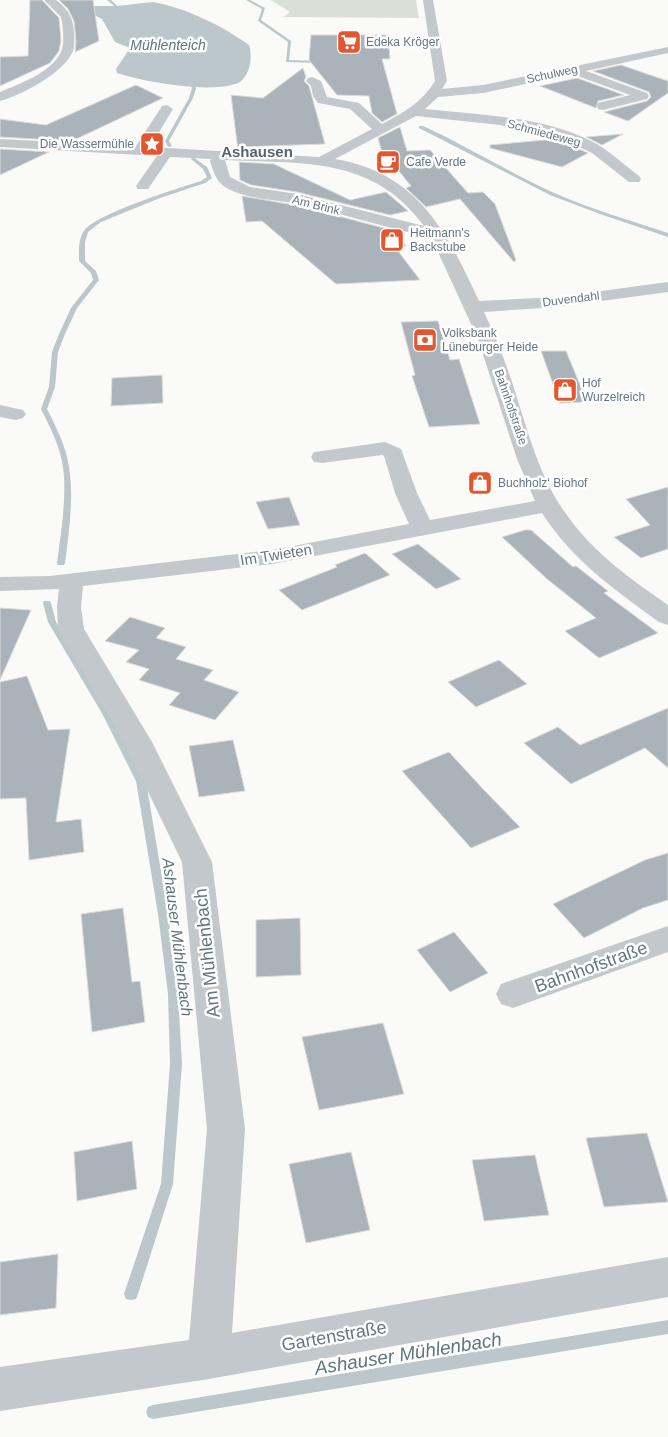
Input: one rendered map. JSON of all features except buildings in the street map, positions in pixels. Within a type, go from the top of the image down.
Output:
[{"type":"street","points":[[0,97],[59,64],[68,51],[68,18],[62,9],[49,0]]},
{"type":"street","points":[[322,161],[348,144],[414,112],[436,93],[442,81],[428,0]]},
{"type":"street","name":"Schulweg","points":[[436,93],[483,89],[668,50]]},
{"type":"street","points":[[572,70],[643,96],[603,106]]},
{"type":"street","points":[[312,81],[317,84],[318,96],[323,100],[354,106],[380,129]]},
{"type":"street","points":[[141,150],[167,109]]},
{"type":"street","name":"Schmiedeweg","points":[[414,112],[530,126],[585,143],[634,179]]},
{"type":"street","points":[[341,164],[350,157],[363,138]]},
{"type":"street","name":"Bahnhofstraße","points":[[0,143],[322,161],[365,171],[388,183],[419,210],[436,233],[474,307],[502,380],[531,468],[548,505],[573,538],[594,559],[668,617]]},
{"type":"street","points":[[143,186],[168,151]]},
{"type":"street","name":"Am Brink","points":[[222,154],[217,161],[224,178],[229,184],[436,233]]},
{"type":"street","name":"Duvendahl","points":[[474,307],[557,302],[668,287]]},
{"type":"street","points":[[322,457],[384,448],[394,453],[406,493],[423,530]]},
{"type":"street","name":"Im Twieten","points":[[0,584],[50,583],[272,557],[548,505]]},
{"type":"street","name":"Am Mühlenbach","points":[[72,580],[69,607],[71,629],[138,742],[197,862],[226,1129],[209,1358]]},
{"type":"street","name":"Bahnhofstraße","points":[[513,994],[668,939]]},
{"type":"street","name":"Gartenstraße","points":[[0,1389],[209,1358],[668,1277]]},
{"type":"shaded area","points":[[271,0],[416,0],[419,18],[283,17],[290,12]]},
{"type":"water","name":"Mühlenteich","points":[[152,2],[177,8],[203,18],[249,45],[250,66],[242,80],[226,86],[195,87],[160,83],[117,73],[116,69],[130,48],[115,42],[102,19],[76,6],[117,6]]},
{"type":"waterway","name":"Ashauser Mühlenbach","points":[[109,0],[125,13]]},
{"type":"waterway","points":[[248,0],[264,9],[259,20],[290,42],[287,61],[320,62]]},
{"type":"waterway","name":"Ashauser Mühlenbach","points":[[170,146],[167,141],[191,98],[194,88],[189,78]]},
{"type":"waterway","points":[[421,127],[552,194],[601,213],[668,235]]},
{"type":"waterway","name":"Ashauser Mühlenbach","points":[[61,563],[67,503],[66,467],[60,445],[44,409],[52,387],[55,352],[62,334],[74,308],[96,280],[94,272],[82,261],[82,242],[86,231],[99,221],[158,197],[203,182],[210,177],[205,168],[193,158]]},
{"type":"waterway","name":"Ashauser Mühlenbach","points":[[47,603],[52,622],[107,715],[141,781],[163,914],[173,994],[176,1064],[167,1184],[131,1294]]},
{"type":"waterway","name":"Ashauser Mühlenbach","points":[[153,1412],[668,1327]]},
{"type":"place","name":"Edeka Kröger","points":[[349,42]]},
{"type":"place","name":"Die Wassermühle","points":[[152,144]]},
{"type":"place","name":"Cafe Verde","points":[[388,162]]},
{"type":"place","name":"Heitmann's Backstube","points":[[392,240]]},
{"type":"place","name":"Volksbank Lüneburger Heide","points":[[425,340]]},
{"type":"place","name":"Hof Wurzelreich","points":[[565,390]]},
{"type":"place","name":"Buchholz‘ Biohof","points":[[480,483]]},
{"type":"district","name":"Ashausen","points":[[257,152]]}]
